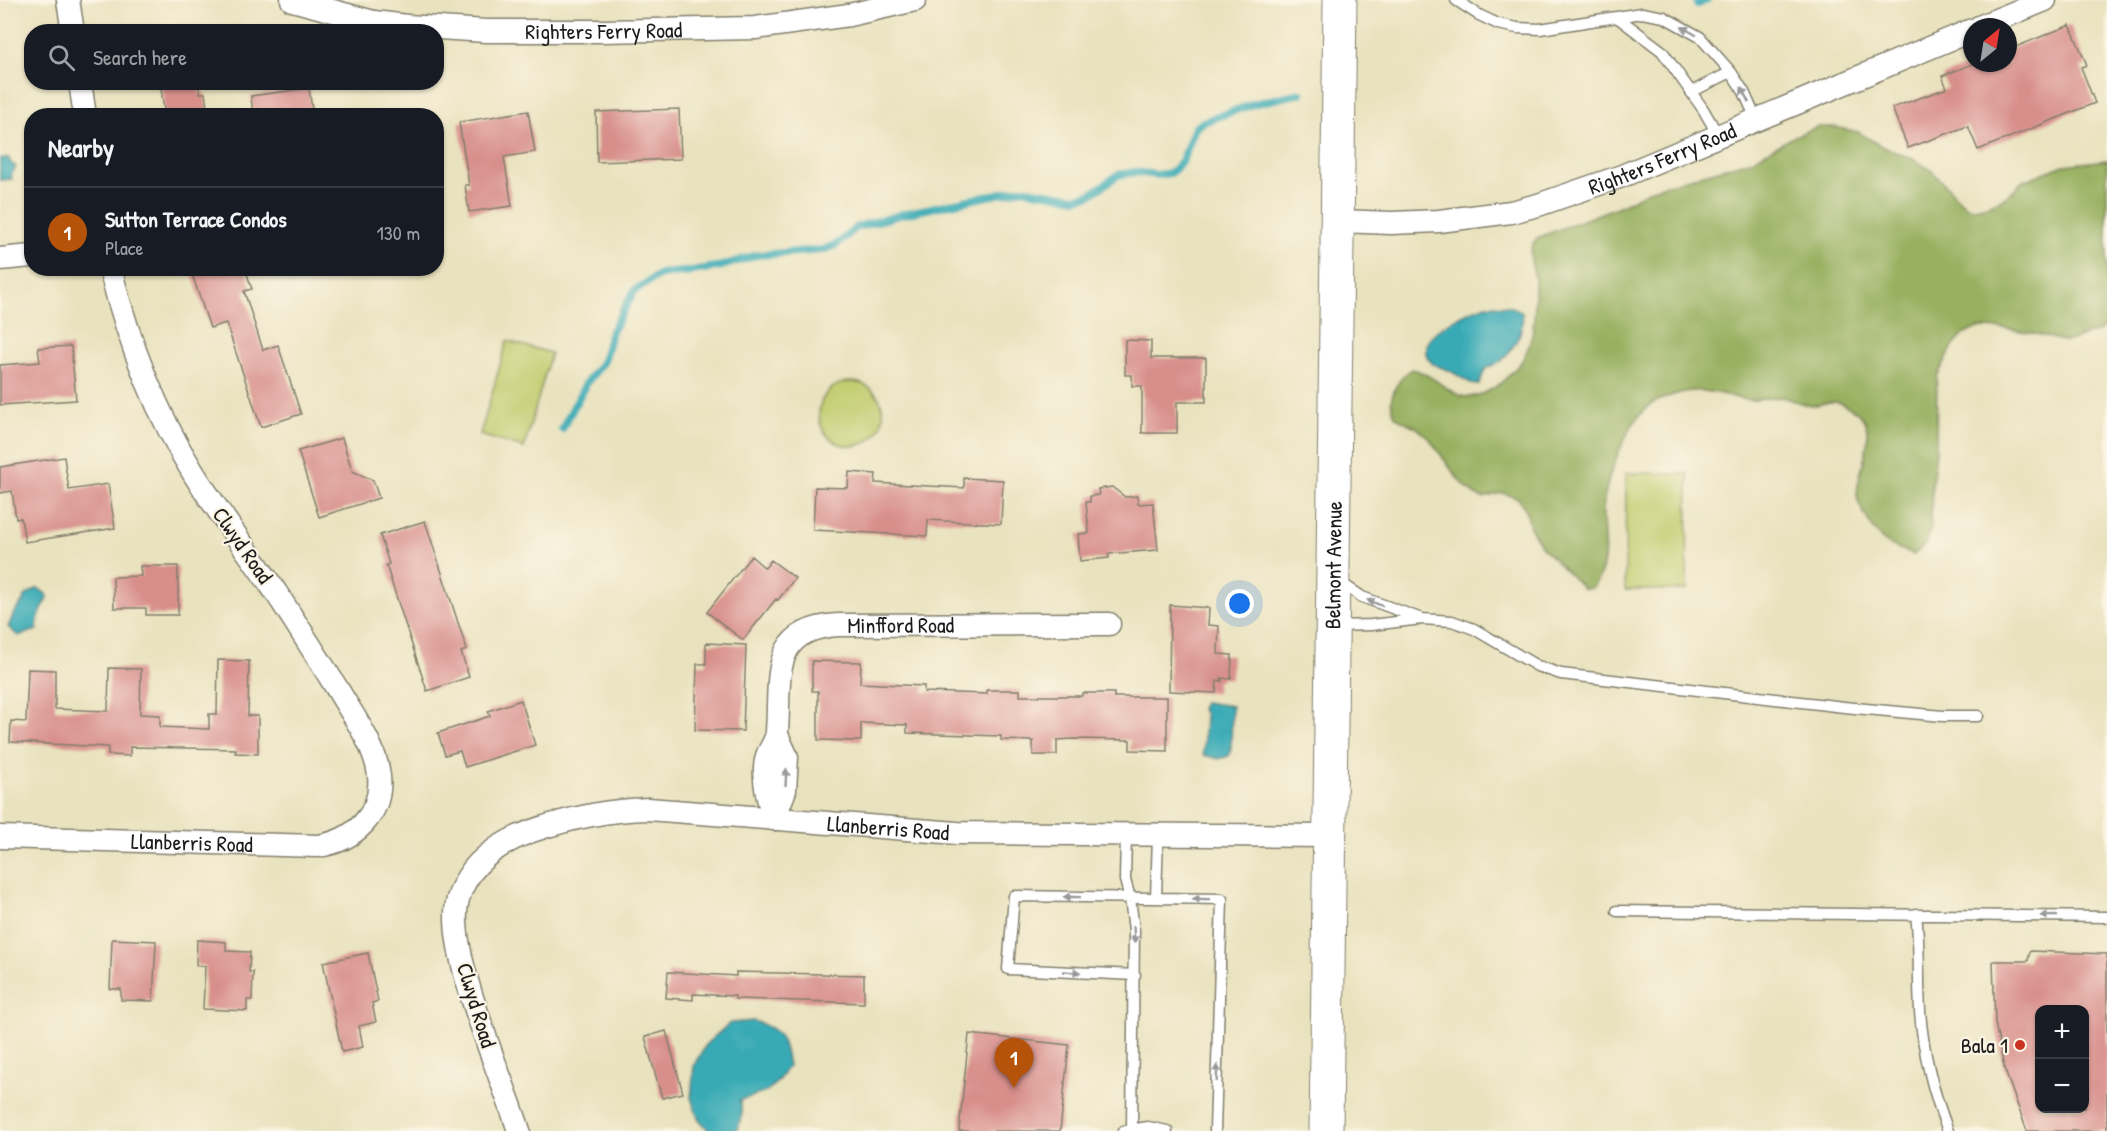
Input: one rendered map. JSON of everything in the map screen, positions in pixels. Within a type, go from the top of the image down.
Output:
[{"type":"main road","name":"Belmont Avenue","points":[[1326,1131],[1340,0]]},
{"type":"street","points":[[68,0],[72,24]]},
{"type":"street","name":"Righters Ferry Road","points":[[292,0],[374,22],[390,24]]},
{"type":"street","name":"Righters Ferry Road","points":[[444,30],[754,28],[849,15],[915,0]]},
{"type":"street","points":[[2001,18],[2045,0]]},
{"type":"street","name":"Righters Ferry Road","points":[[1338,222],[1427,222],[1511,213],[1538,205],[1622,176],[1963,34]]},
{"type":"street","points":[[81,90],[84,108]]},
{"type":"street","points":[[0,259],[24,257]]},
{"type":"street","name":"Clwyd Road","points":[[112,276],[143,371],[168,429],[194,475],[305,637],[373,752],[380,792],[371,814]]},
{"type":"street","name":"Minfford Road","points":[[774,819],[765,789],[766,757],[777,735],[782,659],[799,635],[811,629],[838,625],[1109,624]]},
{"type":"street","name":"Llanberris Road","points":[[468,877],[487,855],[516,837],[570,819],[597,813],[648,809],[957,833],[1329,836]]},
{"type":"street","name":"Llanberris Road","points":[[0,837],[318,846],[342,841],[358,829],[371,814]]},
{"type":"street","name":"Clwyd Road","points":[[468,877],[457,901],[460,951],[486,1038],[519,1131]]},
{"type":"lane","points":[[1456,0],[1498,24],[1516,28],[1540,29],[1642,13],[1664,16],[1700,37],[1731,72],[1744,92],[1756,119]]},
{"type":"lane","points":[[1617,17],[1662,51],[1718,135]]},
{"type":"lane","points":[[1691,92],[1731,72]]},
{"type":"lane","points":[[1333,578],[1362,597],[1422,619],[1463,624],[1537,666],[1561,674],[1856,708],[1943,716],[1978,716]]},
{"type":"lane","points":[[1332,626],[1371,625],[1422,619]]},
{"type":"lane","points":[[1126,835],[1125,880],[1134,930],[1135,975],[1128,1130],[1148,1127],[1167,1131]]},
{"type":"lane","points":[[1156,898],[1158,836]]},
{"type":"lane","points":[[1135,975],[1008,969],[1014,896],[1222,899],[1215,1131]]},
{"type":"lane","points":[[1617,911],[2107,916]]},
{"type":"lane","points":[[1916,914],[1920,943],[1919,977],[1923,1042],[1928,1071],[1948,1131]]},
{"type":"green space","points":[[1817,127],[1834,127],[1858,132],[1881,146],[1915,160],[1931,170],[1967,207],[1975,208],[2006,197],[2023,181],[2064,165],[2107,160],[2107,326],[2066,342],[2009,329],[1977,328],[1963,335],[1952,348],[1937,377],[1936,452],[1931,528],[1926,543],[1914,555],[1881,538],[1859,505],[1858,487],[1867,434],[1866,424],[1861,416],[1852,409],[1834,402],[1807,405],[1780,397],[1748,400],[1697,391],[1678,393],[1659,400],[1648,406],[1636,419],[1616,459],[1604,502],[1604,562],[1592,588],[1584,589],[1542,547],[1530,527],[1526,510],[1518,498],[1502,493],[1483,498],[1475,495],[1458,479],[1429,438],[1417,428],[1396,417],[1392,398],[1397,385],[1411,369],[1419,371],[1462,396],[1479,395],[1495,387],[1521,362],[1530,344],[1534,323],[1535,281],[1530,254],[1537,238],[1622,205],[1652,189],[1750,161],[1795,136]]},
{"type":"green space","points":[[507,341],[551,353],[524,448],[480,435]]},
{"type":"green space","points":[[851,382],[863,384],[874,391],[881,402],[883,414],[881,426],[874,437],[863,444],[851,446],[839,444],[828,437],[821,426],[819,414],[821,402],[828,391],[839,384]]},
{"type":"green space","points":[[1626,473],[1688,474],[1687,590],[1625,590]]},
{"type":"water","points":[[0,158],[9,158],[16,167],[11,175],[12,179],[0,180]]},
{"type":"water","points":[[1486,305],[1518,309],[1522,312],[1522,326],[1510,351],[1500,362],[1487,368],[1479,385],[1475,385],[1433,364],[1426,354],[1427,345],[1442,327]]},
{"type":"water","points":[[38,588],[46,594],[47,598],[38,619],[37,630],[18,636],[8,627],[14,613],[24,600],[23,597]]},
{"type":"water","points":[[1204,702],[1232,706],[1229,756],[1219,759],[1203,755],[1205,714],[1201,709]]},
{"type":"water","points":[[754,1021],[770,1028],[780,1036],[788,1066],[769,1090],[740,1100],[742,1114],[737,1131],[709,1131],[698,1118],[691,1098],[694,1065],[707,1043],[730,1023]]},
{"type":"building","points":[[2070,25],[2087,65],[2081,67],[2095,103],[1978,150],[1968,126],[1908,148],[1892,108],[1947,88],[1942,76],[1963,68],[1963,72],[2017,72],[2017,46]]},
{"type":"building","points":[[161,90],[199,90],[200,93],[205,93],[207,108],[164,108]]},
{"type":"building","points":[[309,90],[312,108],[252,108],[251,96]]},
{"type":"building","points":[[679,109],[681,159],[597,162],[596,112]]},
{"type":"building","points":[[528,111],[535,152],[504,157],[512,206],[469,212],[465,185],[469,185],[459,122]]},
{"type":"building","points":[[193,276],[248,276],[252,289],[244,291],[263,350],[278,345],[301,414],[261,427],[226,323],[210,328]]},
{"type":"building","points":[[1125,340],[1151,341],[1151,358],[1206,358],[1206,402],[1177,402],[1177,433],[1142,433],[1142,386],[1132,386],[1132,375],[1125,375]]},
{"type":"building","points":[[71,346],[76,400],[0,405],[0,365],[40,362],[38,348]]},
{"type":"building","points":[[342,438],[352,471],[373,480],[379,498],[319,517],[298,451]]},
{"type":"building","points":[[64,457],[69,490],[108,484],[115,528],[25,542],[21,518],[16,519],[12,491],[0,493],[0,467]]},
{"type":"building","points":[[849,472],[876,474],[875,483],[964,488],[964,478],[1003,480],[1001,524],[928,520],[927,536],[813,530],[815,487],[848,488]]},
{"type":"building","points":[[1112,487],[1125,497],[1137,496],[1138,504],[1153,503],[1158,550],[1108,554],[1109,558],[1080,561],[1078,534],[1089,533],[1086,502],[1090,502],[1090,496],[1099,495],[1098,489]]},
{"type":"building","points":[[425,521],[467,650],[461,652],[469,677],[427,691],[386,565],[389,564],[380,535]]},
{"type":"building","points":[[751,556],[765,568],[771,560],[795,578],[743,640],[707,612]]},
{"type":"building","points":[[140,566],[178,566],[178,615],[146,615],[146,608],[114,608],[113,577],[141,576]]},
{"type":"building","points":[[1170,605],[1209,608],[1208,625],[1219,626],[1218,654],[1232,655],[1231,679],[1221,678],[1222,681],[1217,681],[1216,693],[1169,691]]},
{"type":"building","points":[[706,643],[746,645],[743,731],[695,730],[697,664],[706,664]]},
{"type":"building","points":[[218,660],[249,661],[248,716],[258,716],[258,754],[235,753],[236,749],[130,747],[130,756],[108,755],[108,747],[10,742],[11,721],[26,722],[28,669],[55,670],[55,709],[108,711],[109,668],[141,669],[140,714],[160,715],[160,727],[209,729],[209,714],[217,714]]},
{"type":"building","points":[[812,661],[861,662],[860,683],[924,686],[924,692],[987,694],[987,690],[1020,690],[1020,696],[1082,696],[1082,693],[1114,693],[1114,697],[1167,697],[1167,751],[1130,750],[1130,740],[1073,739],[1057,740],[1057,755],[1033,755],[1033,741],[1001,740],[1001,736],[907,733],[907,725],[861,723],[861,741],[818,740],[818,691],[812,691]]},
{"type":"building","points":[[521,700],[535,745],[465,767],[460,751],[445,755],[438,733],[490,716],[488,711]]},
{"type":"building","points":[[112,939],[156,941],[153,1001],[121,1000],[121,989],[110,989]]},
{"type":"building","points":[[197,940],[226,942],[226,951],[250,952],[249,972],[253,972],[252,1000],[247,1000],[247,1011],[203,1009],[205,966],[196,965]]},
{"type":"building","name":"Bala 1","points":[[2030,951],[2107,954],[2107,1131],[2027,1131],[2004,1068],[1995,1023],[1993,961],[2028,961]]},
{"type":"building","points":[[368,953],[378,1001],[372,1003],[376,1022],[359,1026],[363,1047],[342,1052],[323,962]]},
{"type":"building","points":[[668,972],[736,976],[736,972],[864,975],[864,1003],[735,999],[735,996],[693,994],[693,1000],[666,998]]},
{"type":"building","points":[[666,1031],[683,1093],[662,1098],[645,1037]]},
{"type":"building","points":[[969,1034],[1069,1045],[1060,1131],[959,1131]]},
{"type":"waterway","points":[[1697,4],[1707,0]]},
{"type":"waterway","points":[[562,429],[587,382],[603,362],[611,333],[634,291],[660,274],[722,266],[757,255],[823,250],[837,244],[857,227],[903,214],[1021,189],[1076,198],[1090,195],[1118,175],[1135,172],[1157,175],[1171,173],[1182,161],[1195,128],[1203,122],[1253,104],[1300,93]]},
{"type":"place","name":"Bala 1","points":[[2020,1045]]},
{"type":"place","name":"Sutton Terrace Condos","points":[[1014,1088]]}]
